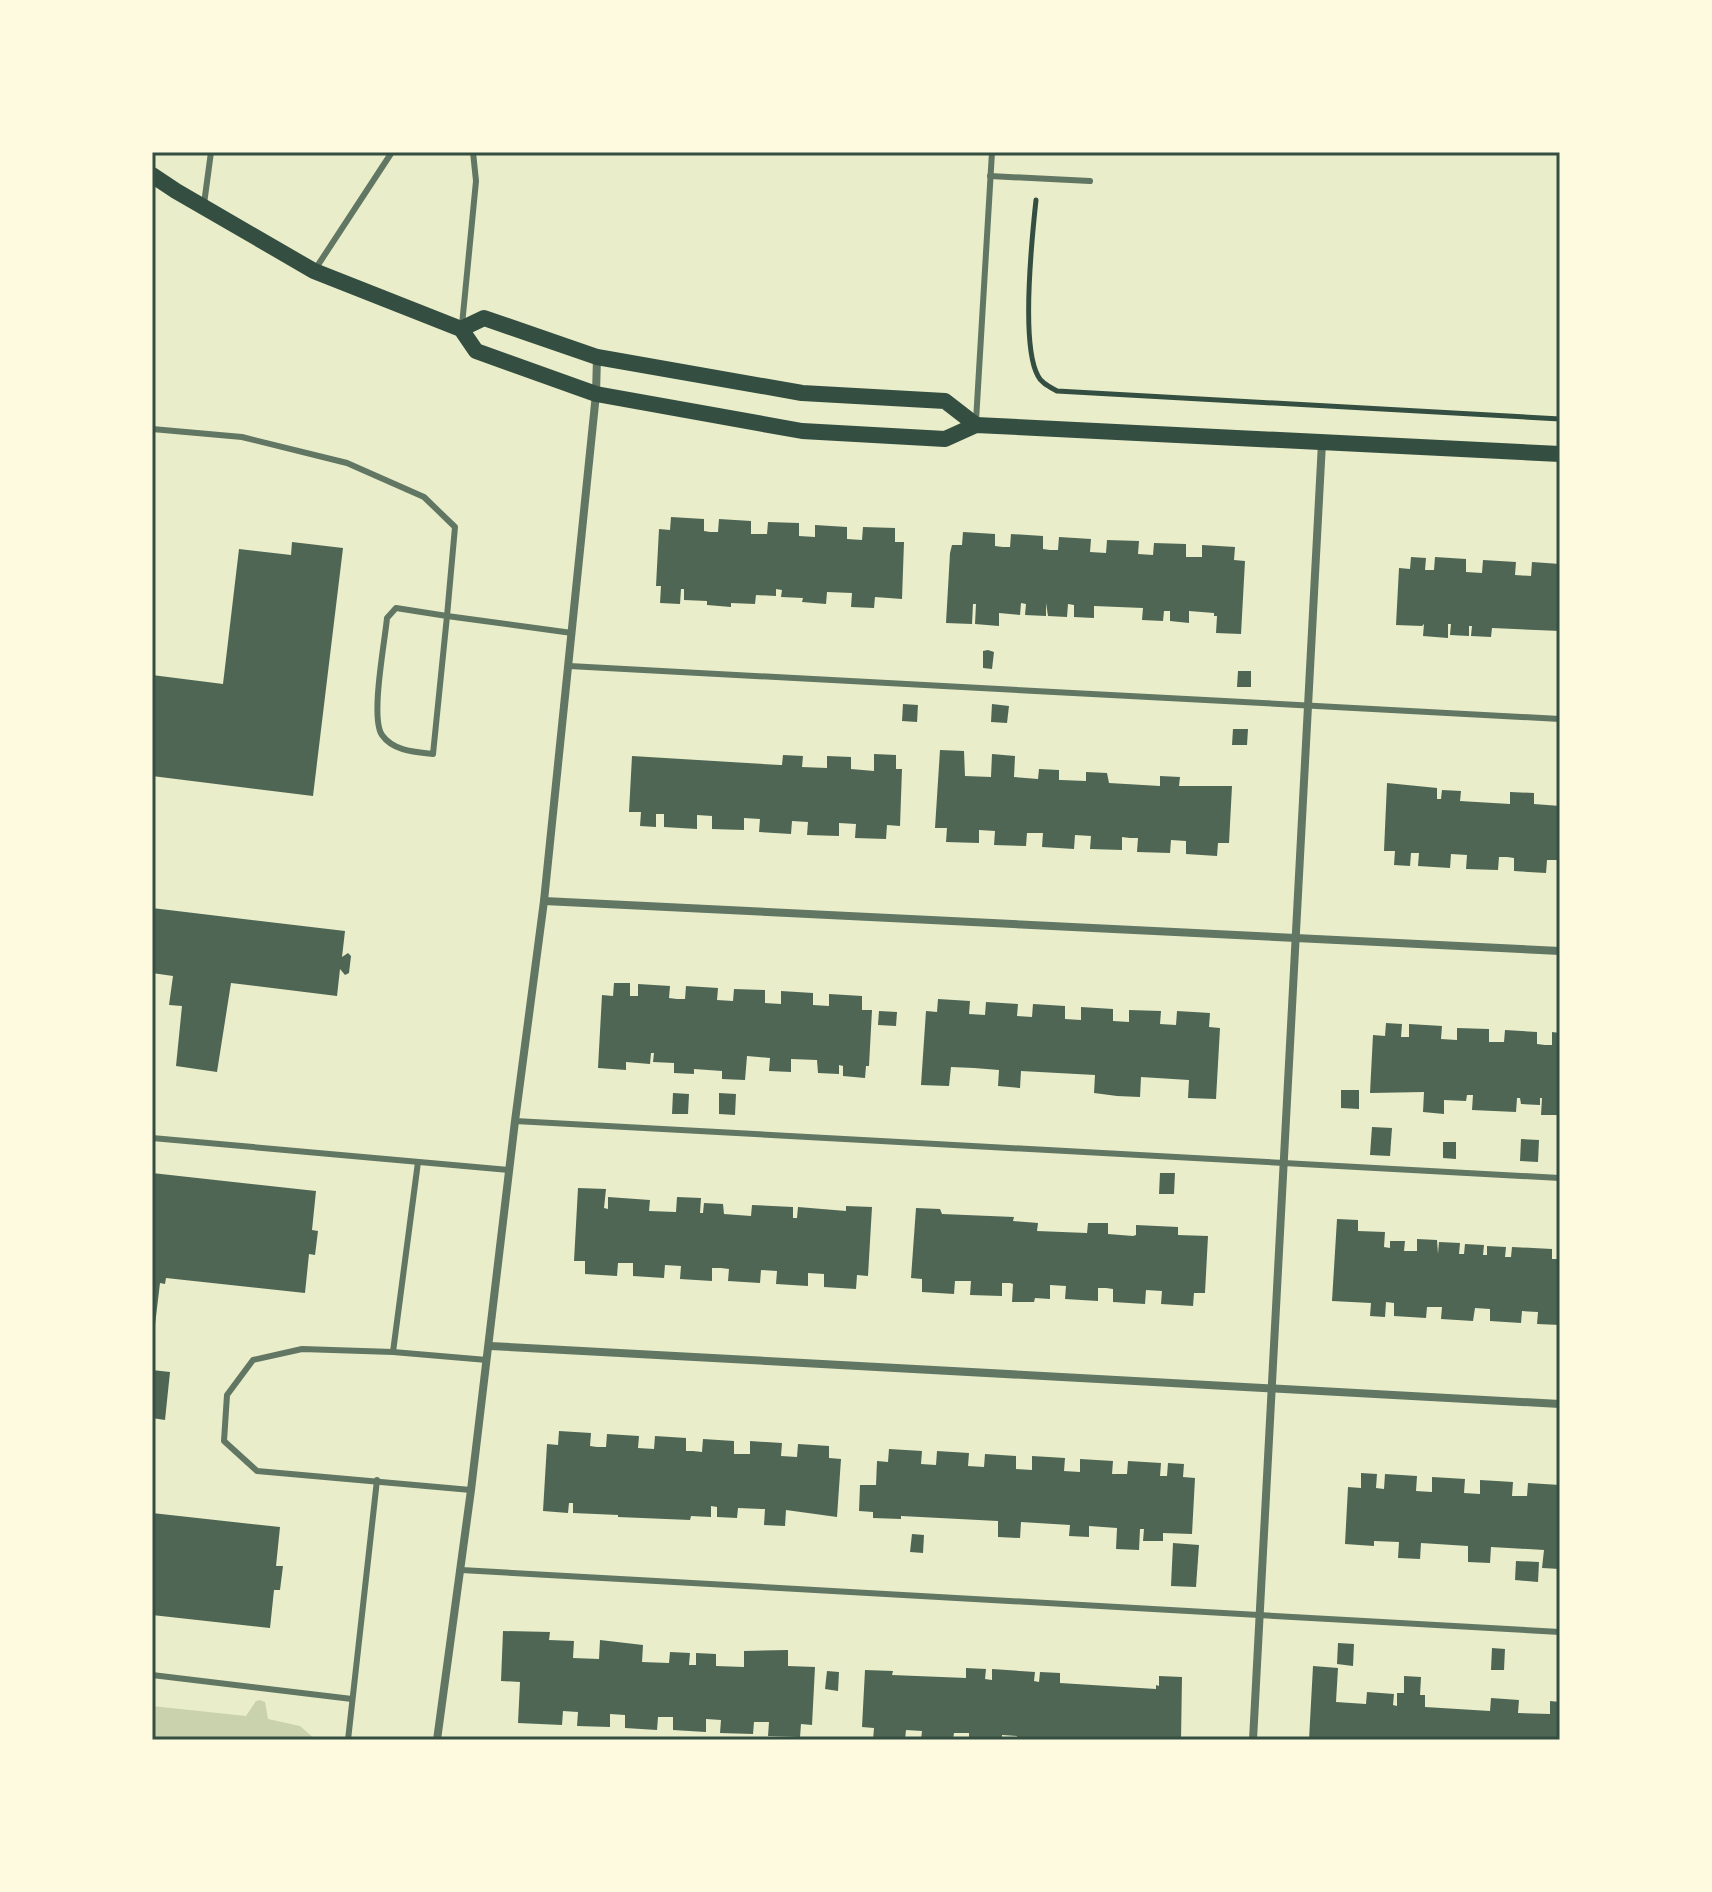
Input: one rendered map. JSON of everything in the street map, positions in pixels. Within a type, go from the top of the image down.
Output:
[{"type":"main road","points":[[152,175],[314,271],[461,329],[476,351],[596,394],[802,431],[945,439],[976,425],[1560,454]]},
{"type":"main road","points":[[461,329],[484,318],[597,357],[802,393],[945,401],[976,425]]},
{"type":"street","points":[[437,1740],[490,1346],[544,901],[596,394],[597,357]]},
{"type":"street","points":[[1253,1740],[1322,441]]},
{"type":"street","points":[[544,901],[1560,951]]},
{"type":"street","points":[[490,1346],[1560,1404]]},
{"type":"lane","points":[[203,207],[211,152]]},
{"type":"lane","points":[[314,271],[392,152]]},
{"type":"lane","points":[[461,329],[475,197],[473,152]]},
{"type":"lane","points":[[976,425],[992,152]]},
{"type":"lane","points":[[990,176],[1090,181]]},
{"type":"lane","points":[[152,429],[242,437],[347,463],[424,497],[455,527],[447,616],[433,754],[411,752],[394,746],[381,735],[376,718],[387,618],[396,608],[413,609],[447,616],[572,633]]},
{"type":"lane","points":[[569,666],[1560,719]]},
{"type":"lane","points":[[515,1121],[1560,1178]]},
{"type":"lane","points":[[152,1138],[509,1170]]},
{"type":"lane","points":[[393,1352],[418,1162]]},
{"type":"lane","points":[[471,1490],[257,1471],[224,1441],[227,1395],[253,1360],[302,1349],[393,1352],[487,1360]]},
{"type":"lane","points":[[348,1740],[377,1480]]},
{"type":"lane","points":[[461,1570],[1560,1632]]},
{"type":"lane","points":[[152,1675],[352,1699]]},
{"type":"path","points":[[1036,200],[1030,358],[1039,380],[1057,391],[1560,419]]},
{"type":"green space","points":[[260,1700],[265,1702],[268,1719],[300,1726],[316,1740],[152,1740],[152,1706],[246,1716]]},
{"type":"building","points":[[671,517],[704,519],[704,531],[710,532],[718,532],[719,519],[751,521],[751,534],[767,534],[768,522],[799,523],[799,536],[815,537],[815,525],[847,527],[847,539],[862,540],[863,527],[895,528],[895,542],[904,542],[902,599],[875,597],[874,608],[851,607],[852,593],[827,592],[826,604],[781,597],[782,590],[776,589],[776,596],[756,595],[755,604],[731,603],[731,607],[684,600],[684,589],[681,589],[680,604],[660,603],[661,586],[656,586],[659,529],[670,530]]},
{"type":"building","points":[[963,532],[995,534],[995,546],[1003,547],[1010,547],[1011,534],[1043,536],[1043,549],[1050,550],[1058,550],[1059,537],[1091,539],[1090,552],[1106,553],[1107,540],[1139,541],[1138,554],[1153,555],[1154,543],[1186,544],[1186,557],[1202,557],[1202,545],[1235,547],[1234,560],[1245,561],[1241,634],[1216,633],[1217,616],[1214,613],[1189,611],[1189,623],[1170,621],[1170,611],[1164,611],[1163,621],[1142,620],[1143,608],[1094,606],[1094,618],[1074,617],[1074,605],[1068,604],[1067,617],[1048,616],[1046,603],[1046,616],[1025,615],[1026,604],[1021,603],[1020,615],[999,613],[999,626],[975,624],[976,604],[973,604],[972,624],[946,623],[950,553],[952,545],[962,545]]},
{"type":"building","points":[[292,542],[343,548],[313,796],[152,776],[152,675],[223,684],[239,549],[291,555]]},
{"type":"building","points":[[1411,557],[1426,558],[1425,570],[1434,570],[1435,557],[1466,559],[1466,572],[1482,573],[1483,560],[1516,562],[1515,575],[1531,576],[1532,562],[1560,564],[1560,631],[1492,628],[1491,637],[1471,636],[1472,626],[1469,626],[1469,636],[1450,635],[1451,624],[1448,624],[1448,638],[1423,636],[1424,624],[1396,625],[1399,568],[1410,569]]},
{"type":"building","points":[[983,651],[994,652],[992,669],[983,668]]},
{"type":"building","points":[[1238,671],[1251,671],[1251,687],[1237,687]]},
{"type":"building","points":[[903,704],[918,705],[917,722],[902,721]]},
{"type":"building","points":[[992,704],[1009,706],[1007,723],[991,722]]},
{"type":"building","points":[[1233,729],[1248,729],[1247,745],[1232,745]]},
{"type":"building","points":[[940,750],[964,751],[965,776],[991,777],[992,754],[1015,756],[1014,777],[1038,779],[1039,769],[1059,770],[1059,780],[1086,781],[1086,772],[1107,773],[1109,783],[1160,786],[1160,776],[1180,777],[1179,786],[1232,786],[1229,843],[1218,843],[1217,856],[1186,854],[1186,841],[1171,840],[1170,853],[1137,852],[1138,838],[1122,837],[1122,850],[1090,849],[1091,836],[1075,835],[1074,849],[1042,847],[1043,833],[1027,833],[1026,846],[994,845],[995,831],[979,830],[979,843],[946,842],[947,828],[935,828]]},
{"type":"building","points":[[874,754],[896,755],[896,769],[902,769],[900,826],[887,825],[886,839],[855,838],[856,824],[839,823],[839,836],[807,835],[808,822],[792,821],[791,834],[759,832],[760,819],[744,818],[744,830],[712,829],[712,816],[697,815],[697,829],[664,827],[664,814],[656,814],[656,827],[640,826],[641,812],[629,812],[632,756],[782,765],[783,755],[803,756],[802,767],[827,768],[827,756],[851,757],[851,769],[874,771]]},
{"type":"building","points":[[1387,783],[1437,788],[1437,799],[1441,799],[1442,790],[1461,791],[1460,801],[1510,804],[1510,792],[1534,793],[1534,804],[1560,806],[1560,860],[1547,860],[1546,873],[1514,871],[1514,858],[1507,857],[1499,857],[1498,870],[1466,869],[1467,855],[1451,854],[1450,868],[1418,866],[1419,853],[1411,853],[1410,866],[1394,865],[1395,851],[1384,851]]},
{"type":"building","points":[[152,908],[345,931],[342,957],[348,953],[351,956],[349,973],[345,975],[340,969],[337,996],[231,983],[217,1072],[176,1066],[182,1006],[169,1005],[173,976],[152,973]]},
{"type":"building","points":[[614,983],[630,983],[630,996],[638,996],[638,984],[670,986],[669,998],[677,999],[685,999],[686,986],[718,988],[717,1000],[733,1001],[734,989],[765,990],[765,1003],[781,1004],[781,991],[813,993],[813,1005],[829,1006],[829,994],[862,996],[862,1010],[872,1010],[869,1066],[866,1066],[865,1078],[843,1076],[843,1066],[839,1065],[839,1074],[818,1073],[817,1060],[791,1059],[791,1072],[769,1071],[770,1058],[747,1056],[745,1080],[722,1079],[722,1071],[694,1069],[694,1074],[674,1073],[674,1063],[653,1062],[654,1053],[651,1053],[650,1064],[626,1062],[626,1070],[598,1068],[602,995],[613,996]]},
{"type":"building","points":[[938,999],[970,1001],[969,1014],[985,1015],[986,1002],[1018,1004],[1017,1016],[1032,1017],[1033,1004],[1065,1006],[1065,1019],[1081,1020],[1081,1007],[1113,1009],[1113,1021],[1129,1022],[1129,1010],[1161,1011],[1160,1024],[1176,1025],[1177,1011],[1210,1013],[1209,1027],[1220,1028],[1216,1099],[1188,1098],[1189,1080],[1141,1077],[1140,1097],[1117,1096],[1094,1093],[1095,1075],[1021,1071],[1020,1088],[998,1086],[999,1070],[974,1068],[951,1067],[949,1086],[921,1085],[926,1011],[937,1012]]},
{"type":"building","points":[[879,1011],[897,1012],[896,1026],[878,1025]]},
{"type":"building","points":[[1386,1023],[1402,1024],[1401,1037],[1409,1037],[1409,1024],[1442,1026],[1441,1039],[1457,1040],[1457,1028],[1489,1029],[1489,1042],[1504,1042],[1505,1030],[1537,1032],[1537,1044],[1552,1045],[1552,1032],[1560,1033],[1560,1115],[1541,1115],[1542,1098],[1540,1105],[1521,1104],[1520,1098],[1517,1098],[1516,1112],[1472,1110],[1473,1095],[1467,1095],[1466,1101],[1444,1100],[1444,1114],[1423,1112],[1424,1092],[1370,1093],[1373,1035],[1385,1036]]},
{"type":"building","points":[[1341,1090],[1359,1090],[1359,1109],[1341,1108]]},
{"type":"building","points":[[673,1093],[689,1094],[688,1114],[672,1114]]},
{"type":"building","points":[[719,1093],[736,1094],[735,1115],[719,1114]]},
{"type":"building","points":[[1372,1127],[1392,1128],[1390,1156],[1370,1155]]},
{"type":"building","points":[[1521,1139],[1539,1140],[1538,1162],[1520,1161]]},
{"type":"building","points":[[1443,1142],[1456,1142],[1456,1159],[1443,1158]]},
{"type":"building","points":[[152,1173],[316,1191],[312,1230],[318,1231],[315,1255],[309,1254],[305,1293],[166,1278],[165,1284],[160,1283],[155,1325],[152,1325]]},
{"type":"building","points":[[1160,1173],[1175,1173],[1174,1194],[1159,1194]]},
{"type":"building","points":[[578,1188],[606,1189],[604,1208],[608,1209],[608,1197],[650,1200],[649,1211],[676,1212],[677,1197],[701,1198],[700,1213],[703,1213],[704,1203],[723,1204],[724,1214],[751,1216],[752,1205],[793,1207],[793,1218],[797,1218],[798,1207],[846,1211],[846,1206],[872,1207],[868,1276],[857,1275],[856,1289],[824,1287],[824,1274],[808,1273],[808,1286],[776,1284],[777,1271],[761,1270],[760,1283],[728,1281],[729,1269],[721,1268],[712,1268],[712,1281],[680,1279],[681,1266],[665,1265],[664,1278],[633,1276],[633,1263],[618,1263],[617,1276],[585,1274],[585,1261],[574,1261]]},
{"type":"building","points":[[916,1208],[940,1209],[942,1214],[1014,1217],[1013,1221],[1038,1223],[1037,1231],[1087,1233],[1088,1223],[1108,1223],[1108,1234],[1133,1236],[1136,1235],[1136,1225],[1178,1227],[1178,1235],[1208,1236],[1205,1293],[1194,1293],[1193,1306],[1161,1304],[1162,1291],[1146,1290],[1145,1304],[1113,1302],[1113,1289],[1106,1288],[1098,1288],[1098,1301],[1065,1299],[1066,1286],[1050,1285],[1050,1299],[1035,1298],[1034,1302],[1012,1302],[1013,1284],[1010,1283],[1002,1283],[1002,1296],[970,1295],[971,1281],[955,1281],[954,1294],[922,1292],[922,1279],[911,1278]]},
{"type":"building","points":[[1337,1219],[1358,1220],[1358,1231],[1385,1232],[1384,1247],[1390,1248],[1390,1241],[1405,1241],[1404,1251],[1417,1251],[1417,1239],[1437,1240],[1438,1254],[1439,1242],[1460,1243],[1459,1254],[1464,1254],[1465,1244],[1484,1245],[1483,1255],[1487,1255],[1487,1246],[1506,1247],[1505,1257],[1511,1257],[1512,1247],[1552,1249],[1552,1259],[1560,1259],[1560,1325],[1537,1324],[1538,1312],[1522,1311],[1521,1323],[1490,1321],[1490,1309],[1475,1308],[1473,1321],[1441,1319],[1442,1307],[1427,1307],[1426,1318],[1394,1316],[1394,1303],[1386,1302],[1385,1317],[1370,1316],[1371,1303],[1332,1301]]},
{"type":"building","points":[[152,1370],[170,1372],[165,1420],[152,1418]]},
{"type":"building","points":[[559,1431],[591,1433],[590,1446],[597,1447],[606,1447],[607,1434],[639,1436],[638,1448],[654,1449],[655,1436],[686,1438],[686,1451],[702,1452],[703,1439],[734,1441],[734,1454],[750,1454],[750,1441],[782,1443],[781,1456],[797,1457],[798,1444],[829,1446],[829,1458],[841,1459],[837,1517],[786,1510],[785,1526],[764,1525],[765,1509],[738,1508],[737,1518],[717,1517],[717,1507],[711,1506],[711,1517],[691,1516],[690,1520],[573,1513],[573,1503],[569,1503],[568,1513],[543,1511],[547,1444],[558,1445]]},
{"type":"building","points":[[889,1449],[922,1451],[921,1464],[936,1465],[937,1451],[969,1453],[968,1466],[984,1467],[985,1454],[1016,1456],[1016,1469],[1032,1470],[1032,1456],[1065,1458],[1064,1471],[1080,1472],[1080,1459],[1113,1461],[1112,1474],[1127,1474],[1128,1461],[1161,1463],[1160,1476],[1167,1476],[1168,1463],[1184,1464],[1183,1477],[1195,1478],[1192,1534],[1163,1533],[1163,1541],[1143,1541],[1144,1529],[1140,1529],[1139,1550],[1116,1549],[1117,1528],[1089,1526],[1089,1537],[1069,1536],[1070,1525],[1021,1522],[1020,1538],[998,1537],[998,1521],[901,1516],[901,1519],[873,1518],[873,1512],[859,1511],[860,1485],[876,1485],[877,1461],[888,1462]]},
{"type":"building","points":[[1361,1473],[1377,1474],[1376,1488],[1384,1489],[1385,1474],[1417,1476],[1416,1491],[1432,1492],[1432,1477],[1465,1479],[1464,1493],[1480,1494],[1480,1480],[1513,1482],[1512,1496],[1527,1496],[1528,1483],[1560,1485],[1560,1569],[1542,1568],[1544,1550],[1491,1547],[1490,1563],[1468,1562],[1468,1546],[1421,1543],[1420,1559],[1398,1558],[1399,1542],[1374,1541],[1374,1546],[1345,1544],[1348,1487],[1361,1488]]},
{"type":"building","points":[[152,1513],[280,1527],[276,1566],[283,1566],[280,1590],[274,1590],[270,1628],[152,1615]]},
{"type":"building","points":[[912,1534],[924,1535],[923,1553],[910,1552]]},
{"type":"building","points":[[1173,1543],[1199,1545],[1196,1587],[1171,1586]]},
{"type":"building","points":[[1516,1561],[1539,1562],[1538,1582],[1515,1580]]},
{"type":"building","points":[[503,1631],[550,1632],[549,1640],[574,1641],[573,1658],[599,1659],[600,1640],[643,1645],[642,1662],[669,1663],[670,1652],[690,1653],[689,1665],[696,1665],[696,1653],[716,1654],[716,1666],[744,1667],[744,1651],[788,1650],[788,1666],[815,1667],[812,1725],[801,1724],[800,1737],[768,1736],[769,1722],[754,1722],[753,1734],[720,1733],[721,1720],[706,1719],[706,1732],[673,1730],[673,1717],[658,1717],[657,1730],[625,1728],[625,1715],[610,1714],[610,1727],[577,1726],[578,1712],[563,1711],[562,1725],[518,1723],[520,1682],[501,1681]]},
{"type":"building","points":[[1338,1643],[1354,1644],[1353,1666],[1337,1664]]},
{"type":"building","points":[[1492,1648],[1505,1649],[1504,1670],[1491,1670]]},
{"type":"building","points":[[1313,1666],[1338,1668],[1336,1702],[1366,1704],[1367,1692],[1394,1694],[1393,1705],[1397,1706],[1397,1693],[1404,1693],[1404,1676],[1421,1677],[1420,1695],[1425,1695],[1425,1707],[1490,1711],[1491,1698],[1519,1700],[1518,1713],[1550,1714],[1550,1701],[1560,1702],[1560,1740],[1309,1740]]},
{"type":"building","points":[[966,1668],[986,1669],[985,1679],[992,1680],[992,1669],[1035,1672],[1034,1681],[1039,1682],[1040,1672],[1060,1673],[1060,1683],[1156,1689],[1159,1676],[1182,1677],[1181,1740],[1065,1740],[1050,1737],[1050,1740],[1017,1740],[1017,1736],[1002,1735],[1002,1740],[969,1740],[969,1733],[954,1733],[953,1740],[921,1740],[922,1731],[906,1730],[905,1740],[873,1740],[874,1728],[862,1727],[865,1670],[893,1671],[892,1675],[966,1678]]},
{"type":"building","points":[[827,1671],[839,1672],[838,1691],[825,1689]]}]
